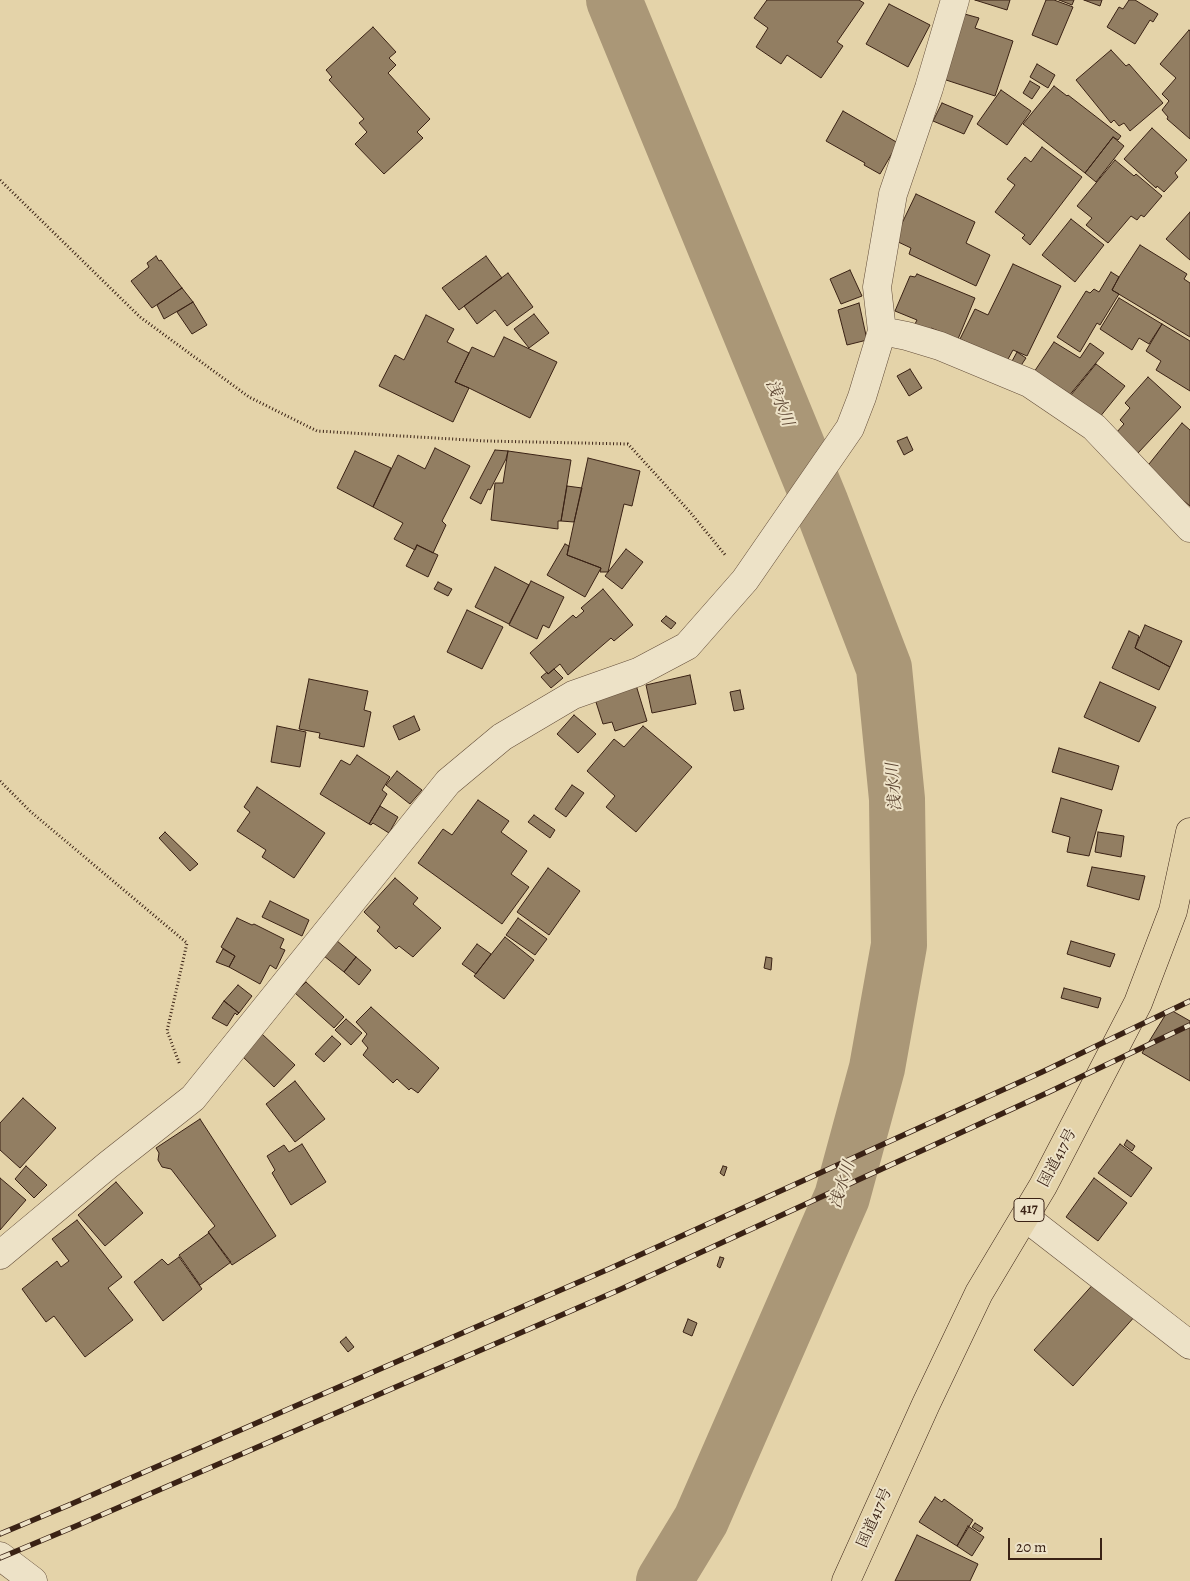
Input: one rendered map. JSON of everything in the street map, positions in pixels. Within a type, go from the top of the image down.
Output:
[{"type":"highway","name":"国道417号","points":[[846,1581],[926,1404],[979,1293],[1043,1186],[1138,1003],[1173,911],[1190,832]]},
{"type":"street","points":[[0,1255],[108,1165],[193,1098],[448,782],[502,737],[573,696],[638,672],[687,646],[745,580],[850,428],[862,397],[882,331],[877,286],[893,194],[929,88],[955,0]]},
{"type":"street","points":[[882,331],[940,346],[1029,383],[1094,428],[1190,528]]},
{"type":"street","points":[[1025,1216],[1190,1345]]},
{"type":"street","points":[[0,1556],[32,1581]]},
{"type":"path","points":[[0,180],[140,317],[249,397],[317,431],[486,441],[628,444],[690,512],[745,580]]},
{"type":"path","points":[[0,781],[31,812],[187,943],[167,1031],[193,1098]]},
{"type":"building","points":[[767,0],[859,0],[864,3],[837,42],[843,46],[821,78],[787,55],[781,64],[756,47],[768,28],[754,18]]},
{"type":"building","points":[[975,0],[1010,0],[1007,10]]},
{"type":"building","points":[[1046,0],[1054,0],[1073,7],[1057,45],[1032,35]]},
{"type":"building","points":[[1059,0],[1074,0],[1072,5]]},
{"type":"building","points":[[1084,0],[1102,0],[1100,6]]},
{"type":"building","points":[[1129,0],[1135,0],[1158,14],[1153,22],[1150,20],[1135,44],[1107,27],[1119,7],[1123,9]]},
{"type":"building","points":[[889,4],[930,25],[908,67],[866,44]]},
{"type":"building","points":[[961,13],[979,18],[975,28],[1013,41],[995,96],[940,78]]},
{"type":"building","points":[[373,27],[396,52],[389,58],[396,65],[388,73],[430,119],[417,132],[423,138],[384,174],[355,144],[367,132],[359,123],[364,119],[329,80],[332,77],[326,70]]},
{"type":"building","points":[[1189,30],[1190,139],[1167,119],[1168,117],[1162,110],[1169,101],[1162,94],[1176,78],[1160,64]]},
{"type":"building","points":[[1111,50],[1126,66],[1129,64],[1163,103],[1130,131],[1124,123],[1119,126],[1114,120],[1111,123],[1076,80]]},
{"type":"building","points":[[1037,64],[1055,75],[1048,88],[1030,77]]},
{"type":"building","points":[[1030,81],[1040,87],[1032,99],[1023,93]]},
{"type":"building","points":[[1054,86],[1121,136],[1118,140],[1113,137],[1085,173],[1023,124]]},
{"type":"building","points":[[1001,90],[1031,111],[1007,145],[977,124]]},
{"type":"building","points":[[942,103],[973,116],[964,134],[933,121]]},
{"type":"building","points":[[843,111],[898,143],[880,174],[864,165],[865,163],[826,141]]},
{"type":"building","points":[[1152,128],[1187,160],[1175,173],[1178,177],[1164,192],[1157,186],[1156,188],[1124,159]]},
{"type":"building","points":[[1113,137],[1124,146],[1096,182],[1085,173]]},
{"type":"building","points":[[1042,147],[1082,177],[1030,245],[1022,238],[1025,235],[995,212],[1015,185],[1007,179],[1025,157],[1031,162]]},
{"type":"building","points":[[1115,160],[1134,176],[1136,174],[1162,196],[1144,217],[1141,215],[1137,220],[1131,216],[1108,243],[1086,225],[1092,218],[1077,206]]},
{"type":"building","points":[[916,194],[975,222],[966,243],[990,255],[976,286],[909,254],[911,248],[894,240]]},
{"type":"building","points":[[1190,212],[1190,260],[1166,239]]},
{"type":"building","points":[[1071,219],[1104,245],[1075,282],[1042,255]]},
{"type":"building","points":[[1140,245],[1187,274],[1184,279],[1190,283],[1190,337],[1112,290]]},
{"type":"building","points":[[156,256],[182,288],[152,308],[131,281],[149,267],[147,263]]},
{"type":"building","points":[[486,256],[502,278],[459,310],[442,288]]},
{"type":"building","points":[[1013,264],[1061,286],[1027,356],[1013,350],[1007,361],[960,339],[975,309],[988,315]]},
{"type":"building","points":[[850,270],[862,296],[841,304],[830,279]]},
{"type":"building","points":[[1111,272],[1119,277],[1112,290],[1119,294],[1100,325],[1097,323],[1080,352],[1057,337],[1086,291],[1090,293],[1094,289],[1099,292]]},
{"type":"building","points":[[508,273],[533,307],[507,326],[495,310],[477,324],[464,306]]},
{"type":"building","points":[[917,274],[975,298],[958,339],[915,324],[917,320],[895,311],[910,276],[915,277]]},
{"type":"building","points":[[182,288],[193,302],[164,319],[157,305]]},
{"type":"building","points":[[1119,298],[1162,324],[1149,344],[1139,338],[1132,350],[1100,329]]},
{"type":"building","points":[[193,302],[207,325],[192,334],[177,312]]},
{"type":"building","points":[[859,303],[867,340],[847,345],[838,310]]},
{"type":"building","points":[[534,314],[549,333],[529,348],[514,329]]},
{"type":"building","points":[[426,315],[454,329],[447,342],[469,353],[455,382],[469,388],[453,422],[379,386],[395,355],[404,360]]},
{"type":"building","points":[[1162,324],[1190,341],[1190,391],[1156,370],[1161,361],[1146,351]]},
{"type":"building","points":[[504,337],[557,362],[530,418],[455,382],[472,347],[494,357]]},
{"type":"building","points":[[1054,342],[1080,358],[1090,343],[1104,353],[1068,397],[1032,375]]},
{"type":"building","points":[[1017,352],[1026,358],[1020,367],[1011,363]]},
{"type":"building","points":[[1096,364],[1125,386],[1099,418],[1071,395]]},
{"type":"building","points":[[910,369],[922,388],[909,396],[897,376]]},
{"type":"building","points":[[1148,377],[1181,407],[1138,453],[1116,433],[1124,424],[1120,420],[1130,408],[1125,403]]},
{"type":"building","points":[[1182,423],[1190,430],[1190,506],[1145,469]]},
{"type":"building","points":[[907,437],[913,450],[904,455],[897,441]]},
{"type":"building","points":[[435,448],[470,466],[442,521],[446,525],[433,553],[417,545],[415,550],[394,539],[403,523],[373,507],[398,455],[425,469]]},
{"type":"building","points":[[495,450],[508,451],[506,459],[481,504],[470,498]]},
{"type":"building","points":[[355,451],[391,468],[373,507],[337,488]]},
{"type":"building","points":[[508,451],[571,460],[558,529],[491,520],[495,483],[503,483]]},
{"type":"building","points":[[588,458],[640,471],[632,506],[624,504],[608,572],[600,572],[601,568],[567,555]]},
{"type":"building","points":[[567,486],[582,488],[574,522],[561,521]]},
{"type":"building","points":[[565,544],[569,546],[567,555],[601,568],[585,597],[547,575]]},
{"type":"building","points":[[417,545],[438,555],[428,577],[406,566]]},
{"type":"building","points":[[626,549],[643,562],[622,589],[605,576]]},
{"type":"building","points":[[495,567],[529,585],[509,624],[475,607]]},
{"type":"building","points":[[531,581],[564,597],[549,628],[543,625],[537,639],[509,625]]},
{"type":"building","points":[[438,582],[452,589],[448,596],[434,589]]},
{"type":"building","points":[[603,589],[633,625],[614,641],[611,638],[568,675],[560,664],[548,674],[530,653],[573,615],[576,618],[584,611],[581,608]]},
{"type":"building","points":[[467,610],[503,627],[482,669],[447,652]]},
{"type":"building","points":[[666,616],[676,623],[671,629],[661,621]]},
{"type":"building","points":[[1145,625],[1182,641],[1170,667],[1135,648]]},
{"type":"building","points":[[1129,631],[1139,636],[1135,648],[1170,667],[1159,690],[1112,668]]},
{"type":"building","points":[[554,669],[563,678],[551,688],[541,677]]},
{"type":"building","points":[[690,675],[696,704],[652,713],[646,685]]},
{"type":"building","points":[[309,679],[368,691],[364,710],[371,712],[364,747],[319,738],[320,733],[299,729]]},
{"type":"building","points":[[1100,682],[1156,707],[1139,742],[1084,717]]},
{"type":"building","points":[[636,685],[647,721],[615,731],[612,722],[603,724],[595,699]]},
{"type":"building","points":[[740,690],[744,709],[734,711],[730,692]]},
{"type":"building","points":[[574,715],[596,734],[578,753],[557,734]]},
{"type":"building","points":[[414,716],[420,730],[399,740],[393,726]]},
{"type":"building","points":[[277,726],[306,732],[300,767],[271,762]]},
{"type":"building","points":[[643,726],[692,767],[636,832],[606,807],[615,796],[587,771],[614,739],[624,747]]},
{"type":"building","points":[[1059,748],[1119,766],[1112,790],[1052,772]]},
{"type":"building","points":[[357,755],[390,777],[382,790],[387,794],[369,824],[320,794],[341,760],[350,765]]},
{"type":"building","points":[[397,771],[422,790],[410,804],[386,785]]},
{"type":"building","points":[[572,785],[584,793],[566,817],[555,809]]},
{"type":"building","points":[[257,787],[325,833],[294,878],[262,857],[266,850],[237,831],[250,812],[244,807]]},
{"type":"building","points":[[1061,798],[1102,810],[1089,856],[1067,852],[1070,837],[1052,832]]},
{"type":"building","points":[[478,800],[509,821],[501,832],[527,851],[511,874],[529,887],[502,924],[418,863],[443,829],[452,835]]},
{"type":"building","points":[[380,806],[398,817],[389,833],[373,823],[369,824]]},
{"type":"building","points":[[534,815],[555,830],[550,838],[528,822]]},
{"type":"building","points":[[165,832],[198,864],[190,871],[159,838]]},
{"type":"building","points":[[1098,832],[1124,836],[1121,857],[1095,852]]},
{"type":"building","points":[[1092,867],[1145,876],[1139,900],[1087,886]]},
{"type":"building","points":[[548,868],[580,891],[549,935],[517,912]]},
{"type":"building","points":[[395,878],[418,898],[413,904],[441,928],[413,957],[399,946],[396,949],[377,931],[380,927],[364,912]]},
{"type":"building","points":[[270,901],[309,920],[302,936],[262,917]]},
{"type":"building","points":[[237,918],[284,939],[280,948],[285,950],[276,969],[270,965],[260,984],[229,967],[235,956],[221,947]]},
{"type":"building","points":[[518,918],[547,939],[535,955],[506,935]]},
{"type":"building","points":[[505,937],[534,960],[504,999],[474,976]]},
{"type":"building","points":[[336,940],[356,957],[344,972],[324,956]]},
{"type":"building","points":[[1071,941],[1115,954],[1110,967],[1067,954]]},
{"type":"building","points":[[477,944],[491,954],[476,974],[462,964]]},
{"type":"building","points":[[223,949],[235,956],[229,967],[216,962]]},
{"type":"building","points":[[356,957],[371,970],[359,985],[344,972]]},
{"type":"building","points":[[766,957],[772,958],[771,970],[764,968]]},
{"type":"building","points":[[306,982],[344,1017],[334,1028],[295,993]]},
{"type":"building","points":[[238,985],[252,996],[239,1013],[224,1001]]},
{"type":"building","points":[[1064,988],[1101,998],[1098,1008],[1061,998]]},
{"type":"building","points":[[224,1001],[239,1013],[237,1015],[235,1013],[227,1026],[212,1018]]},
{"type":"building","points":[[371,1007],[439,1068],[418,1093],[411,1088],[409,1090],[397,1079],[393,1083],[363,1055],[368,1048],[362,1041],[367,1034],[356,1022]]},
{"type":"building","points":[[1169,1009],[1190,1021],[1190,1081],[1142,1053]]},
{"type":"building","points":[[346,1019],[362,1033],[351,1045],[335,1030]]},
{"type":"building","points":[[262,1034],[295,1065],[274,1087],[241,1055]]},
{"type":"building","points":[[332,1036],[341,1044],[324,1062],[315,1054]]},
{"type":"building","points":[[295,1081],[325,1119],[295,1142],[266,1104]]},
{"type":"building","points":[[23,1098],[56,1128],[20,1168],[0,1150],[0,1123]]},
{"type":"building","points":[[200,1119],[276,1236],[232,1265],[208,1232],[215,1226],[171,1169],[162,1167],[158,1160],[159,1153],[156,1148]]},
{"type":"building","points":[[1127,1140],[1135,1146],[1132,1151],[1124,1145]]},
{"type":"building","points":[[302,1144],[326,1182],[291,1205],[272,1173],[275,1170],[267,1156],[284,1145],[289,1152]]},
{"type":"building","points":[[1120,1144],[1152,1168],[1131,1197],[1098,1173]]},
{"type":"building","points":[[26,1166],[47,1185],[34,1198],[15,1179]]},
{"type":"building","points":[[723,1166],[727,1167],[724,1176],[720,1173]]},
{"type":"building","points":[[0,1178],[26,1200],[0,1230]]},
{"type":"building","points":[[1094,1178],[1127,1203],[1098,1241],[1066,1217]]},
{"type":"building","points":[[116,1182],[143,1213],[105,1246],[78,1215]]},
{"type":"building","points":[[77,1220],[122,1277],[108,1288],[133,1320],[85,1357],[54,1316],[46,1322],[22,1289],[57,1261],[61,1267],[69,1261],[52,1239]]},
{"type":"building","points":[[209,1233],[231,1262],[200,1285],[179,1255]]},
{"type":"building","points":[[179,1257],[202,1289],[163,1321],[134,1282],[162,1259],[168,1265]]},
{"type":"building","points":[[720,1257],[724,1258],[720,1268],[717,1266]]},
{"type":"building","points":[[1097,1280],[1136,1315],[1073,1386],[1034,1350]]},
{"type":"building","points":[[688,1319],[697,1323],[692,1336],[683,1332]]},
{"type":"building","points":[[346,1337],[354,1347],[348,1352],[340,1342]]},
{"type":"building","points":[[935,1497],[942,1502],[944,1499],[973,1520],[957,1546],[919,1522]]},
{"type":"building","points":[[975,1523],[983,1528],[980,1532],[972,1527]]},
{"type":"building","points":[[968,1526],[984,1537],[972,1556],[957,1546]]},
{"type":"building","points":[[917,1535],[978,1564],[970,1581],[895,1581]]},
{"type":"waterway","name":"浅水川","points":[[614,0],[821,504],[884,668],[897,799],[899,945],[877,1068],[842,1197],[701,1520],[664,1581]]},
{"type":"railway","points":[[0,1534],[611,1268],[1042,1072],[1190,1001]]},
{"type":"railway","points":[[0,1558],[619,1290],[1190,1025]]}]
